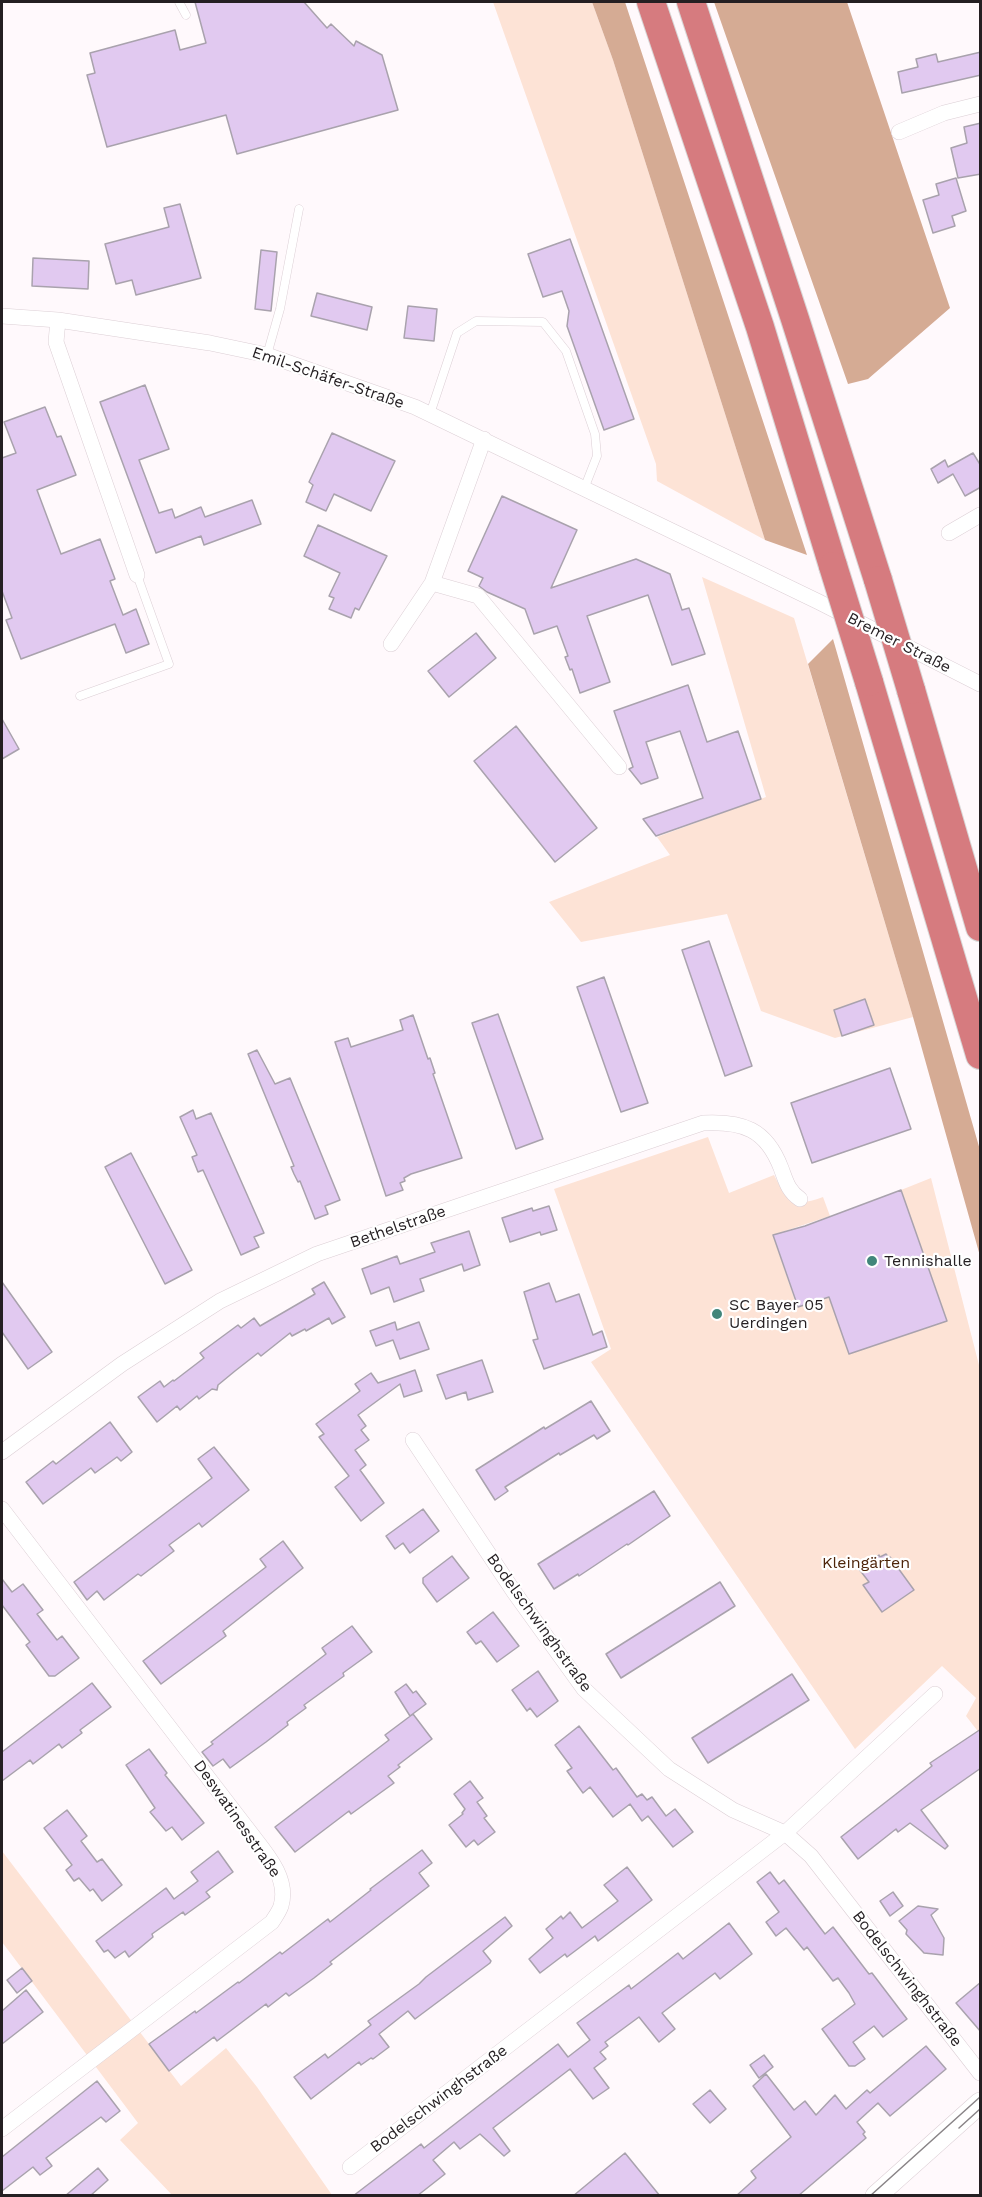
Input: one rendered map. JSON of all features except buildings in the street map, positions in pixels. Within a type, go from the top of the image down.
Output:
[{"type":"highway","points":[[651,2],[760,327],[981,1055]]},
{"type":"highway","points":[[691,2],[792,308],[878,580],[981,927]]},
{"type":"street","points":[[899,132],[944,113],[981,104]]},
{"type":"street","name":"Emil-Schäfer-Straße","points":[[2,316],[58,320],[210,343],[267,355],[430,414],[819,602]]},
{"type":"street","points":[[58,320],[56,342],[137,574]]},
{"type":"street","points":[[391,644],[432,583],[484,439]]},
{"type":"street","points":[[949,532],[981,515]]},
{"type":"street","points":[[432,583],[478,596],[620,767]]},
{"type":"street","name":"Bremer Straße","points":[[819,602],[981,684]]},
{"type":"street","name":"Bethelstraße","points":[[2,1452],[123,1364],[220,1300],[317,1254],[704,1123],[725,1122],[743,1125],[761,1137],[774,1149],[790,1192],[800,1199]]},
{"type":"street","name":"Bodelschwinghstraße","points":[[413,1440],[514,1592],[584,1689],[669,1769],[733,1810],[785,1833],[811,1856],[981,2073]]},
{"type":"street","name":"Deswatinesstraße","points":[[2,1509],[246,1827],[278,1873],[283,1888],[281,1907],[272,1922],[2,2129]]},
{"type":"street","name":"Bodelschwinghstraße","points":[[350,2167],[785,1833],[935,1694]]},
{"type":"street","points":[[876,2196],[981,2103]]},
{"type":"lane","points":[[179,2],[186,15]]},
{"type":"lane","points":[[267,355],[280,309],[299,209]]},
{"type":"lane","points":[[430,414],[457,333],[476,321],[543,322],[566,351],[595,434],[597,456],[584,489]]},
{"type":"lane","points":[[80,696],[169,664],[137,574]]},
{"type":"green space","points":[[493,2],[592,2],[613,60],[765,540],[657,481],[656,464]]},
{"type":"green space","points":[[702,577],[794,618],[913,1017],[835,1038],[761,1011],[727,914],[581,942],[549,902],[670,855],[657,837],[766,797]]},
{"type":"green space","name":"Kleingärten","points":[[708,1137],[729,1193],[774,1175],[783,1191],[792,1200],[805,1202],[823,1197],[830,1216],[773,1235],[797,1307],[829,1297],[849,1354],[947,1321],[901,1190],[931,1178],[980,1369],[980,1734],[966,1716],[976,1698],[942,1666],[855,1749],[591,1362],[611,1349],[554,1189]]},
{"type":"green space","points":[[2,1851],[181,2086],[226,2048],[257,2087],[332,2195],[172,2195],[120,2140],[138,2123],[2,1942]]},
{"type":"shaded area","points":[[592,2],[625,2],[807,555],[765,540],[613,60]]},
{"type":"shaded area","points":[[714,2],[847,2],[950,308],[868,379],[848,384]]},
{"type":"shaded area","points":[[833,639],[980,1150],[980,1256],[913,1017],[808,664]]},
{"type":"tram line","points":[[870,2196],[980,2097]]},
{"type":"tram line","points":[[959,2128],[980,2109]]},
{"type":"place","name":"Tennishalle","points":[[872,1261]]},
{"type":"place","name":"SC Bayer 05 Uerdingen","points":[[717,1314]]}]
